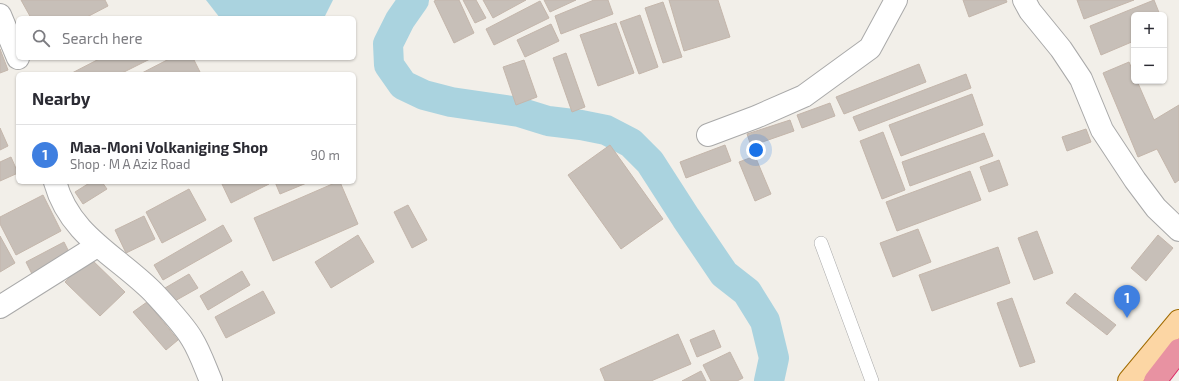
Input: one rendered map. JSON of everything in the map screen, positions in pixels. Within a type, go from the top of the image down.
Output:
[{"type":"highway","points":[[1155,381],[1179,350]]},
{"type":"main road","points":[[1129,381],[1179,321]]},
{"type":"street","points":[[708,135],[756,117],[804,96],[870,48],[896,0]]},
{"type":"street","points":[[1024,0],[1030,11],[1061,49],[1082,79],[1102,130],[1131,174],[1156,208],[1179,230]]},
{"type":"street","points":[[0,15],[16,53]]},
{"type":"street","points":[[19,60],[23,72]]},
{"type":"street","points":[[55,184],[57,191],[71,219],[97,246],[152,292],[192,339],[211,381]]},
{"type":"street","points":[[0,307],[97,246]]},
{"type":"lane","points":[[821,243],[872,381]]},
{"type":"water","points":[[206,0],[333,0],[325,16],[218,16]]},
{"type":"building","points":[[21,0],[105,0],[108,6],[89,16],[30,16]]},
{"type":"building","points":[[459,0],[474,33],[454,43],[434,1]]},
{"type":"building","points":[[463,0],[476,0],[486,18],[475,23]]},
{"type":"building","points":[[483,0],[526,0],[493,18]]},
{"type":"building","points":[[544,0],[576,0],[550,12]]},
{"type":"building","points":[[594,0],[608,0],[613,14],[561,34],[555,16]]},
{"type":"building","points":[[669,0],[718,0],[730,37],[684,51]]},
{"type":"building","points":[[963,0],[1006,0],[1007,2],[969,17]]},
{"type":"building","points":[[1077,0],[1134,0],[1084,19]]},
{"type":"building","points":[[1154,0],[1159,12],[1131,12],[1131,42],[1101,55],[1090,26]]},
{"type":"building","points":[[540,1],[549,18],[494,45],[486,29]]},
{"type":"building","points":[[663,2],[682,57],[663,63],[645,8]]},
{"type":"building","points":[[640,15],[658,67],[639,74],[620,22]]},
{"type":"building","points":[[616,23],[634,73],[598,86],[580,35]]},
{"type":"building","points":[[551,24],[559,41],[525,57],[517,40]]},
{"type":"building","points":[[0,49],[8,70],[0,73]]},
{"type":"building","points":[[566,53],[585,107],[572,112],[553,58]]},
{"type":"building","points":[[97,60],[148,60],[124,72],[74,72]]},
{"type":"building","points":[[167,60],[194,60],[200,72],[144,72]]},
{"type":"building","points":[[524,60],[537,97],[516,105],[503,67]]},
{"type":"building","points":[[1129,62],[1131,67],[1131,84],[1138,84],[1154,120],[1179,105],[1179,180],[1175,183],[1157,149],[1138,157],[1103,73]]},
{"type":"building","points":[[919,64],[926,82],[844,114],[836,97]]},
{"type":"building","points":[[966,74],[971,88],[859,131],[853,117]]},
{"type":"building","points":[[972,94],[983,125],[901,156],[889,125]]},
{"type":"building","points":[[830,103],[835,116],[802,128],[797,115]]},
{"type":"building","points":[[790,120],[794,131],[751,146],[747,134]]},
{"type":"building","points":[[0,128],[8,146],[0,150]]},
{"type":"building","points":[[1086,129],[1091,142],[1067,151],[1062,137]]},
{"type":"building","points":[[883,132],[905,190],[882,199],[860,141]]},
{"type":"building","points":[[984,133],[993,156],[910,186],[902,162]]},
{"type":"building","points":[[610,145],[663,219],[621,249],[568,175]]},
{"type":"building","points":[[725,145],[731,161],[686,178],[680,162]]},
{"type":"building","points":[[755,156],[771,194],[755,201],[739,162]]},
{"type":"building","points":[[11,157],[16,168],[16,174],[0,181],[0,162]]},
{"type":"building","points":[[999,160],[1008,185],[989,192],[980,167]]},
{"type":"building","points":[[970,171],[981,200],[897,231],[886,202]]},
{"type":"building","points":[[88,184],[103,184],[107,189],[83,204],[75,192]]},
{"type":"building","points":[[222,184],[269,184],[231,203]]},
{"type":"building","points":[[276,184],[304,184],[280,194]]},
{"type":"building","points":[[332,184],[341,184],[358,224],[273,261],[254,218]]},
{"type":"building","points":[[189,189],[206,220],[162,243],[146,212]]},
{"type":"building","points":[[43,195],[61,231],[16,255],[0,224],[0,217]]},
{"type":"building","points":[[408,205],[427,240],[412,248],[394,212]]},
{"type":"building","points":[[144,216],[155,239],[126,253],[115,230]]},
{"type":"building","points":[[223,225],[232,241],[163,280],[154,265]]},
{"type":"building","points":[[918,229],[931,262],[893,277],[880,243]]},
{"type":"building","points":[[1037,231],[1053,273],[1034,280],[1018,238]]},
{"type":"building","points":[[358,235],[374,262],[331,288],[315,262]]},
{"type":"building","points":[[1158,235],[1173,248],[1146,281],[1131,268]]},
{"type":"building","points":[[0,236],[15,263],[0,272]]},
{"type":"building","points":[[64,242],[71,256],[33,276],[26,262]]},
{"type":"building","points":[[998,247],[1010,283],[932,311],[919,275]]},
{"type":"building","points":[[89,257],[125,292],[100,316],[65,282]]},
{"type":"building","points":[[242,271],[250,285],[208,310],[200,296]]},
{"type":"building","points":[[189,274],[198,288],[173,302],[165,288]]},
{"type":"building","points":[[263,291],[275,313],[226,338],[215,317]]},
{"type":"building","points":[[1075,293],[1116,325],[1107,335],[1066,303]]},
{"type":"building","points":[[1012,298],[1035,362],[1020,367],[997,303]]},
{"type":"building","points":[[147,302],[178,340],[166,350],[133,312]]},
{"type":"building","points":[[714,330],[721,347],[697,357],[690,340]]},
{"type":"building","points":[[678,334],[691,364],[651,381],[605,381],[600,369]]},
{"type":"building","points":[[730,352],[743,378],[737,381],[711,381],[703,365]]},
{"type":"building","points":[[701,371],[706,381],[682,381]]},
{"type":"waterway","points":[[414,0],[400,20],[388,44],[389,65],[403,85],[424,95],[451,102],[519,112],[548,121],[606,130],[631,143],[650,162],[724,274],[747,292],[765,321],[774,358],[769,381]]},
{"type":"place","name":"Maa-Moni Volkaniging Shop","points":[[1127,318]]}]
